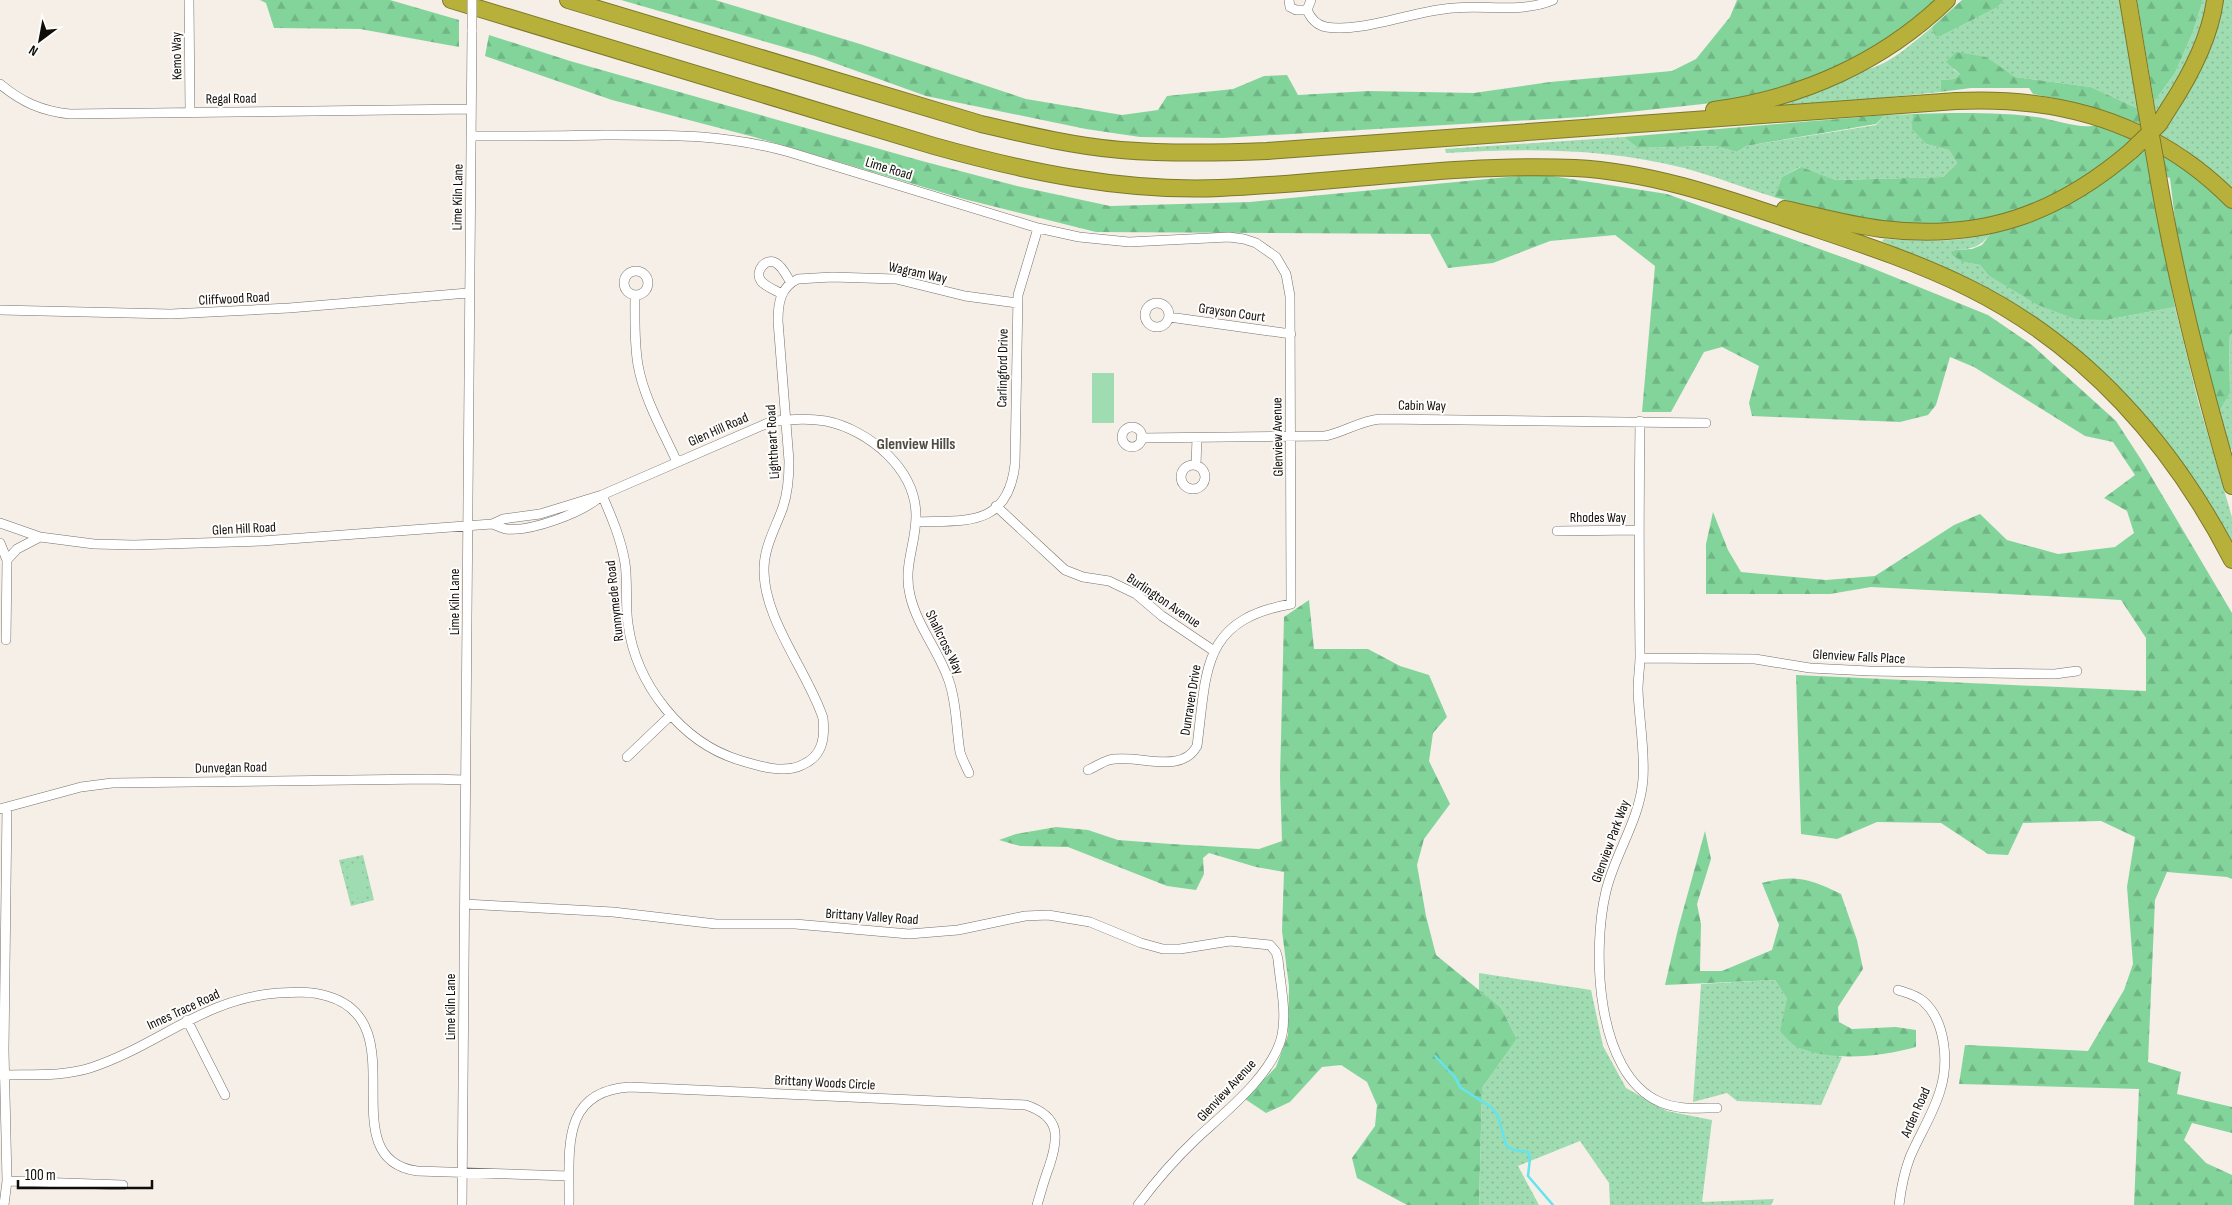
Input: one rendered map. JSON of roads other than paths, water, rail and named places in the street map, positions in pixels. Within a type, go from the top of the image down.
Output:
[{"type":"highway","points":[[451,0],[934,146],[985,160],[1068,177],[1157,187],[1220,188],[1525,167],[1579,168],[1660,179],[1748,206],[1902,259],[1970,288],[2006,309],[2081,363],[2132,412],[2179,471],[2200,501],[2232,560]]},
{"type":"highway","points":[[568,0],[982,124],[1034,136],[1120,150],[1170,153],[1230,152],[1956,101],[2006,100],[2037,103],[2094,115],[2125,126],[2181,158],[2232,200]]},
{"type":"highway","points":[[1615,126],[1752,104],[1817,85],[1851,70],[1880,53],[1904,37],[1947,0]]},
{"type":"highway","points":[[2128,0],[2156,164],[2186,317],[2207,402],[2232,486]]},
{"type":"highway","points":[[1660,179],[1675,177],[1784,209],[1860,225],[1906,231],[1937,232],[1962,230],[2001,223],[2034,212],[2083,188],[2159,124],[2170,108],[2199,53],[2210,25],[2215,0]]},
{"type":"street","name":"Kemo Way","points":[[189,0],[190,112]]},
{"type":"street","name":"Lime Kiln Lane","points":[[462,1205],[468,525],[468,293],[472,0]]},
{"type":"street","points":[[1289,0],[1290,7],[1296,10],[1307,10]]},
{"type":"street","points":[[1311,0],[1307,10],[1310,19],[1327,27],[1379,22],[1433,10],[1535,5],[1553,0]]},
{"type":"street","name":"Regal Road","points":[[0,84],[27,103],[55,112],[471,109]]},
{"type":"street","name":"Lime Road","points":[[471,136],[633,135],[723,137],[788,152],[1038,228],[1079,237],[1120,241],[1229,237],[1244,239],[1267,250],[1276,257],[1284,270]]},
{"type":"street","name":"Carlingford Drive","points":[[996,506],[1009,489],[1015,464],[1017,303],[1038,228]]},
{"type":"street","name":"Glenview Avenue","points":[[1284,270],[1290,296],[1291,334],[1291,604]]},
{"type":"street","name":"Wagram Way","points":[[786,288],[811,278],[875,277],[896,279],[965,296],[1017,303]]},
{"type":"street","name":"Lightheart Road","points":[[786,288],[778,306],[778,321],[789,481],[784,505],[764,560],[764,577],[774,612],[823,718],[824,734],[820,750],[814,759]]},
{"type":"street","name":"Cliffwood Road","points":[[0,310],[109,314],[210,313],[468,293]]},
{"type":"street","points":[[635,295],[638,365],[644,388],[677,462]]},
{"type":"street","name":"Grayson Court","points":[[1169,317],[1291,334]]},
{"type":"street","name":"Glen Hill Road","points":[[492,524],[503,519],[564,512],[591,505],[602,495],[760,425],[785,420],[808,419],[827,422],[859,434],[875,444],[890,458],[904,475],[913,498],[916,522]]},
{"type":"street","name":"Cabin Way","points":[[1141,438],[1325,436],[1336,434],[1361,422],[1381,419],[1706,423]]},
{"type":"street","name":"Glenview Park Way","points":[[1640,421],[1638,530],[1640,658],[1638,689],[1643,779],[1635,817],[1606,890],[1600,920],[1599,977],[1602,1007],[1614,1048],[1633,1081],[1645,1092],[1659,1102],[1683,1108],[1716,1108]]},
{"type":"street","points":[[1196,465],[1197,438]]},
{"type":"street","name":"Runnymede Road","points":[[602,495],[616,530],[625,564],[627,622],[636,657],[646,679],[671,715],[684,729],[704,743],[733,758],[751,764],[789,769],[814,759]]},
{"type":"street","points":[[916,522],[969,520],[982,516],[996,506]]},
{"type":"street","name":"Burlington Avenue","points":[[996,506],[1065,570],[1083,577],[1109,581],[1136,594],[1162,616],[1214,650]]},
{"type":"street","name":"Glen Hill Road","points":[[0,523],[40,537],[94,544],[198,544],[468,525],[492,524],[506,529],[537,526],[564,512]]},
{"type":"street","points":[[523,517],[525,527]]},
{"type":"street","name":"Shallcross Way","points":[[916,522],[908,559],[910,595],[915,611],[941,658],[950,683],[956,707],[961,754],[969,773]]},
{"type":"street","name":"Rhodes Way","points":[[1557,531],[1638,530]]},
{"type":"street","points":[[7,560],[17,549],[40,537]]},
{"type":"street","points":[[0,543],[7,560],[6,640]]},
{"type":"street","name":"Dunraven Drive","points":[[1088,770],[1110,760],[1180,761],[1189,756],[1196,746],[1204,687],[1214,650],[1225,634],[1241,620],[1258,612],[1291,604]]},
{"type":"street","name":"Glenview Falls Place","points":[[1640,658],[1756,658],[1810,668],[1869,671],[2054,674],[2077,671]]},
{"type":"street","points":[[627,757],[671,715]]},
{"type":"street","name":"Dunvegan Road","points":[[4,808],[63,791],[112,783],[466,780]]},
{"type":"street","points":[[4,808],[2,1075],[7,1181],[4,1205]]},
{"type":"street","name":"Brittany Valley Road","points":[[465,904],[613,912],[716,924],[795,924],[909,934],[958,930],[1025,916],[1048,915],[1090,922],[1141,943],[1163,949],[1180,949],[1230,942],[1270,945]]},
{"type":"street","name":"Glenview Avenue","points":[[1138,1205],[1150,1188],[1196,1139],[1245,1094],[1278,1049],[1284,1020],[1278,959],[1276,952],[1270,945]]},
{"type":"street","name":"Arden Road","points":[[1898,990],[1914,995],[1923,1001],[1934,1014],[1941,1032],[1944,1059],[1941,1090],[1904,1173],[1899,1205]]},
{"type":"street","name":"Innes Trace Road","points":[[2,1075],[64,1073],[89,1068],[118,1056],[187,1020],[240,999],[266,994],[312,992],[328,996],[343,1003],[363,1022],[372,1045],[374,1132],[380,1149],[393,1162],[410,1170],[462,1172]]},
{"type":"street","points":[[187,1020],[225,1095]]},
{"type":"street","name":"Brittany Woods Circle","points":[[569,1205],[572,1130],[575,1118],[590,1099],[613,1088],[630,1087],[1026,1105],[1037,1109],[1047,1116],[1053,1123],[1056,1138],[1037,1205]]},
{"type":"street","points":[[462,1172],[569,1176]]},
{"type":"street","points":[[7,1181],[123,1184]]},
{"type":"waterway","points":[[1435,1056],[1454,1076],[1461,1088],[1491,1107],[1498,1116],[1506,1145],[1513,1150],[1528,1152],[1530,1158],[1528,1176],[1553,1205]]},
{"type":"district","name":"Glenview Hills","points":[[916,443]]}]
